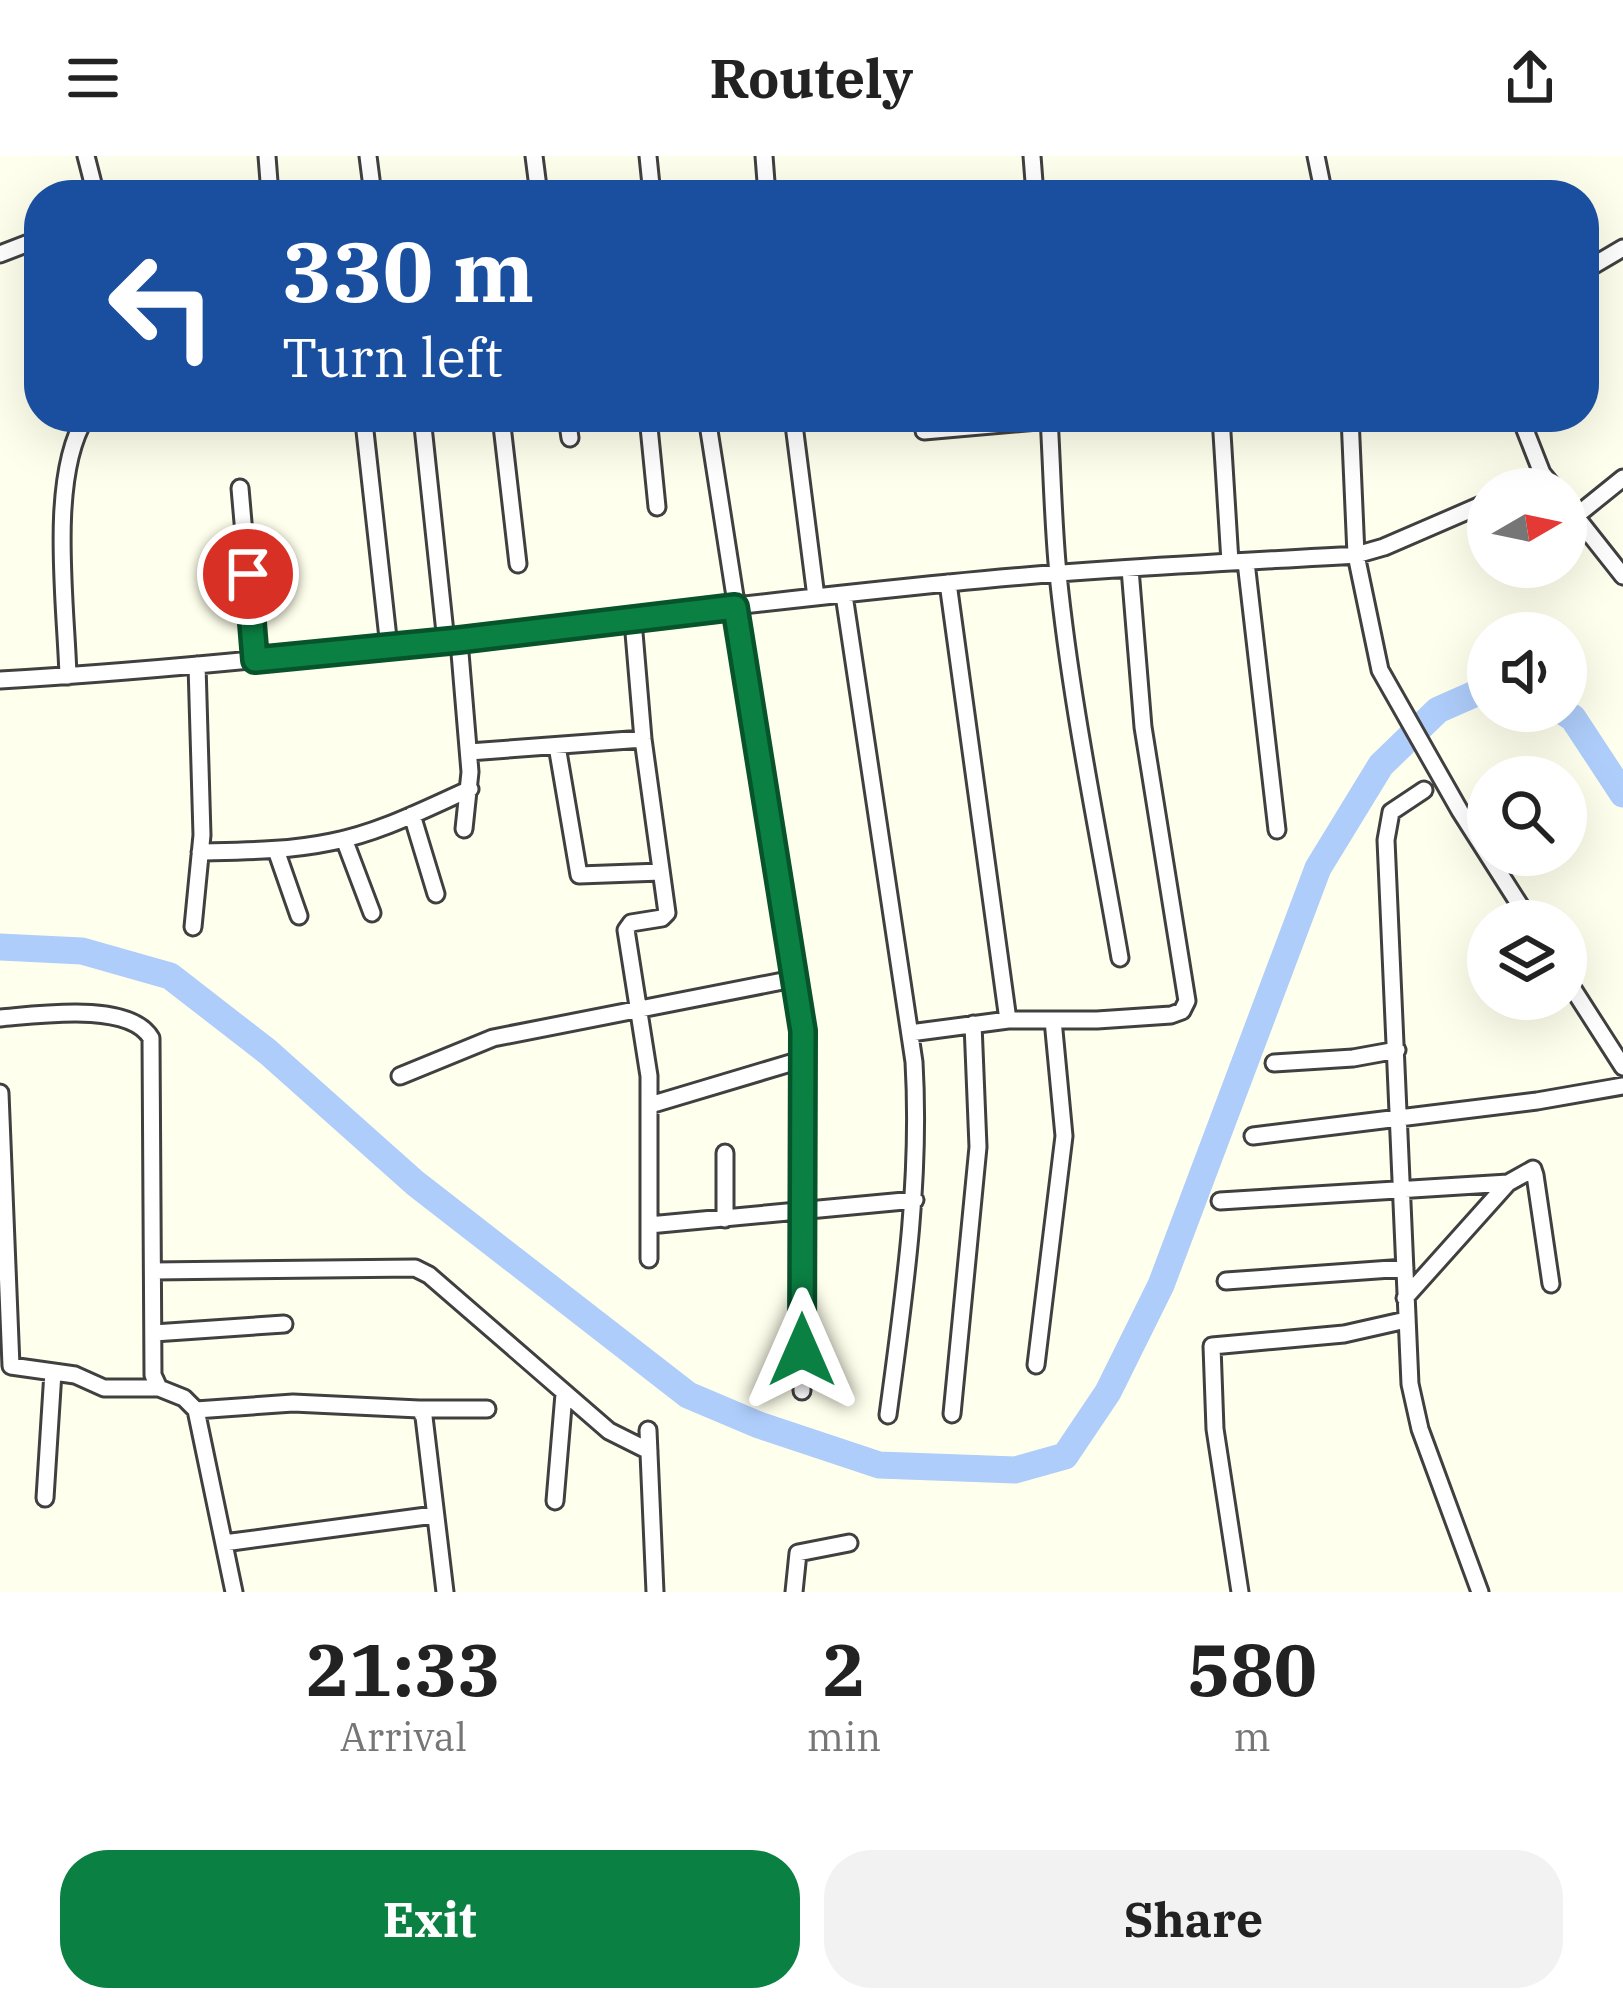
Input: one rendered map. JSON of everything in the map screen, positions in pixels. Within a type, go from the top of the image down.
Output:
[{"type":"street","points":[[68,676],[65,479],[76,432]]},
{"type":"street","points":[[365,432],[389,647]]},
{"type":"street","points":[[424,432],[469,752],[464,829]]},
{"type":"street","points":[[503,432],[518,564]]},
{"type":"street","points":[[569,432],[570,438]]},
{"type":"street","points":[[650,432],[657,507]]},
{"type":"street","points":[[709,432],[803,1031],[802,1390]]},
{"type":"street","points":[[795,432],[816,597]]},
{"type":"street","points":[[1050,432],[1058,573],[1084,765],[1120,958]]},
{"type":"street","points":[[1223,432],[1276,830]]},
{"type":"street","points":[[1351,432],[1356,555],[1373,645],[1390,691],[1517,900]]},
{"type":"street","points":[[1526,432],[1540,468]]},
{"type":"street","points":[[1587,500],[1623,478]]},
{"type":"street","points":[[240,488],[255,660]]},
{"type":"street","points":[[0,680],[453,641],[948,583],[1356,555],[1384,548],[1467,511]]},
{"type":"street","points":[[1587,529],[1622,572]]},
{"type":"street","points":[[910,1033],[1008,1020],[1171,1015],[1182,1011],[1187,1001],[1143,727],[1130,568]]},
{"type":"street","points":[[948,583],[1008,1020]]},
{"type":"street","points":[[844,595],[910,1033],[918,1133],[915,1200],[888,1415]]},
{"type":"street","points":[[633,621],[666,916],[631,923],[626,930],[650,1105],[649,1259]]},
{"type":"street","points":[[193,927],[202,773],[197,665]]},
{"type":"street","points":[[469,752],[643,739]]},
{"type":"street","points":[[557,746],[579,875],[661,872]]},
{"type":"street","points":[[200,852],[276,850],[344,839],[470,789]]},
{"type":"street","points":[[1424,790],[1400,802],[1387,824],[1406,1320],[1414,1408],[1480,1592]]},
{"type":"street","points":[[412,814],[436,894]]},
{"type":"street","points":[[344,839],[372,914]]},
{"type":"street","points":[[276,850],[299,916]]},
{"type":"street","points":[[400,1076],[493,1038],[793,979]]},
{"type":"street","points":[[1587,1011],[1623,1067]]},
{"type":"street","points":[[0,1018],[63,1013],[119,1017],[147,1030],[152,1046],[153,1375],[159,1388]]},
{"type":"street","points":[[1036,1365],[1064,1136],[1053,1020]]},
{"type":"street","points":[[952,1414],[978,1147],[973,1024]]},
{"type":"street","points":[[1274,1063],[1397,1050]]},
{"type":"street","points":[[650,1105],[804,1059]]},
{"type":"street","points":[[1252,1136],[1623,1086]]},
{"type":"street","points":[[0,1093],[4,1322],[11,1366],[83,1377],[104,1388],[159,1388],[184,1398],[196,1410],[234,1592]]},
{"type":"street","points":[[725,1154],[725,1219]]},
{"type":"street","points":[[1405,1298],[1527,1168],[1535,1174],[1551,1284]]},
{"type":"street","points":[[1220,1201],[1508,1183]]},
{"type":"street","points":[[649,1225],[915,1200]]},
{"type":"street","points":[[154,1271],[415,1268],[429,1275],[609,1431],[649,1451]]},
{"type":"street","points":[[1226,1281],[1405,1268]]},
{"type":"street","points":[[1240,1592],[1215,1429],[1212,1346],[1344,1334],[1406,1320]]},
{"type":"street","points":[[154,1334],[284,1324]]},
{"type":"street","points":[[45,1498],[53,1372]]},
{"type":"street","points":[[555,1501],[564,1394]]},
{"type":"street","points":[[196,1410],[293,1403],[487,1409]]},
{"type":"street","points":[[419,1409],[424,1417],[445,1592]]},
{"type":"street","points":[[648,1430],[655,1592]]},
{"type":"street","points":[[224,1544],[434,1515]]},
{"type":"street","points":[[794,1592],[798,1552],[849,1543]]},
{"type":"waterway","points":[[0,947],[82,951],[170,976],[268,1052],[415,1183],[688,1395],[759,1425],[879,1465],[1015,1470],[1065,1456],[1108,1392],[1161,1285],[1318,868],[1381,765],[1438,710],[1467,697]]},
{"type":"waterway","points":[[1582,732],[1623,794]]},
{"type":"route","points":[[248,574],[255,660],[735,607],[803,1031],[802,1350]]}]
